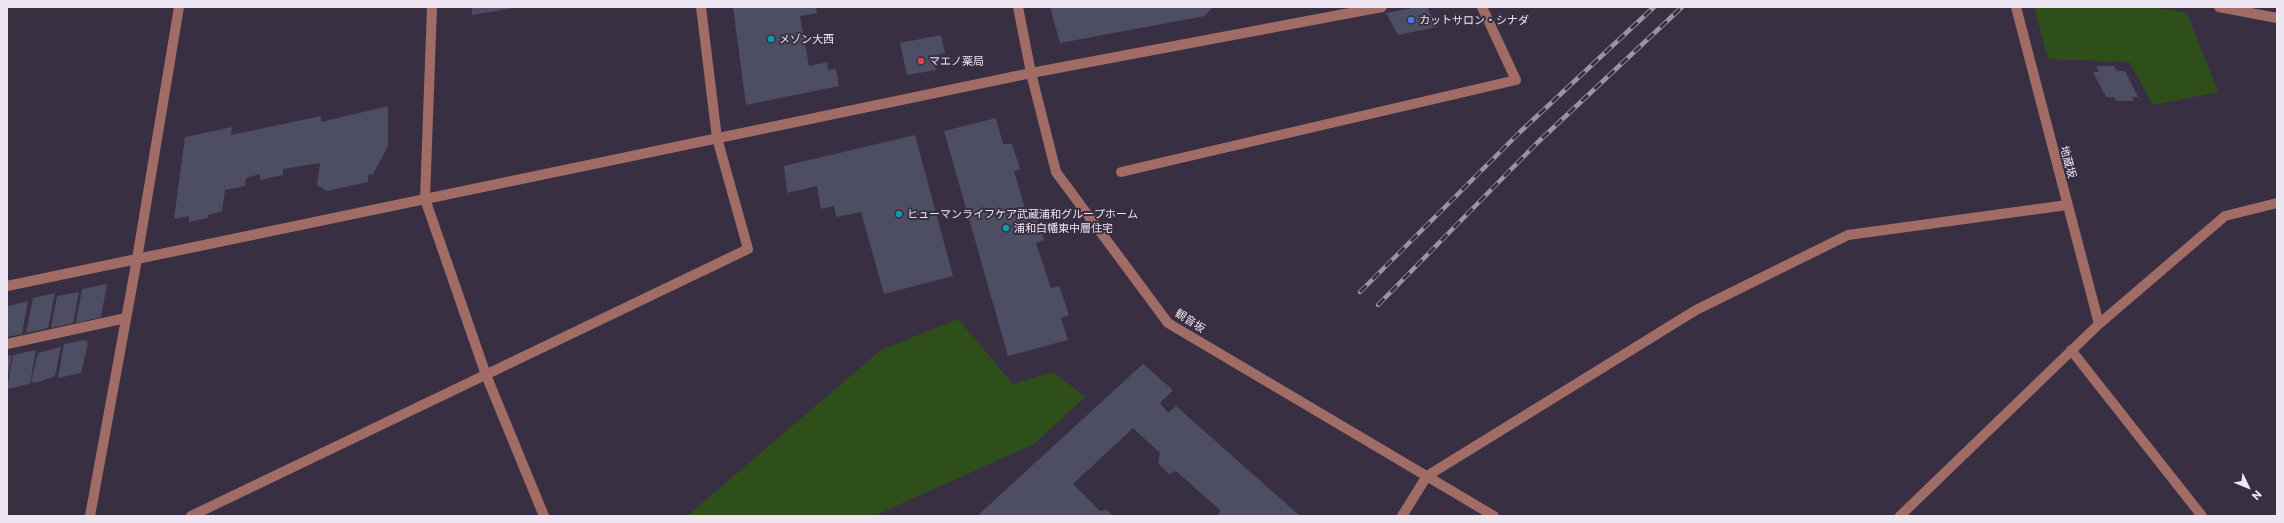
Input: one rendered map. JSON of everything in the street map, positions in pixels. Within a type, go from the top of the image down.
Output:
[{"type":"street","points":[[90,516],[137,259],[179,7]]},
{"type":"street","points":[[432,7],[425,199],[486,375],[544,516]]},
{"type":"street","points":[[191,516],[748,249],[717,138],[700,7]]},
{"type":"street","name":"観音坂","points":[[1018,7],[1030,73],[1056,172],[1168,323],[1494,516]]},
{"type":"street","points":[[7,286],[1030,73],[1382,7]]},
{"type":"street","points":[[1121,172],[1516,80],[1482,7]]},
{"type":"street","name":"地蔵坂","points":[[2016,7],[2099,324]]},
{"type":"street","points":[[2219,7],[2254,10],[2277,18]]},
{"type":"street","points":[[1900,516],[2099,324],[2225,216],[2277,203]]},
{"type":"street","points":[[1402,516],[1427,476],[1696,310],[1848,235],[2067,205]]},
{"type":"street","points":[[7,344],[126,318]]},
{"type":"street","points":[[2071,350],[2202,516]]},
{"type":"green space","points":[[2034,7],[2152,7],[2187,13],[2218,92],[2153,105],[2129,62],[2048,59]]},
{"type":"green space","points":[[958,319],[1013,384],[1053,372],[1085,397],[1034,444],[874,516],[687,516],[881,350]]},
{"type":"building","points":[[472,7],[514,7],[514,8],[472,15]]},
{"type":"building","name":"メゾン大西","points":[[733,7],[816,7],[817,13],[800,16],[809,66],[827,62],[828,70],[836,69],[839,86],[746,105]]},
{"type":"building","points":[[1050,7],[1213,7],[1205,16],[1060,43]]},
{"type":"building","name":"カットサロン・シナダ","points":[[1417,7],[1427,7],[1437,27],[1398,35],[1386,13]]},
{"type":"building","points":[[941,35],[945,53],[933,56],[936,70],[907,75],[900,43]]},
{"type":"building","points":[[2096,66],[2114,66],[2117,71],[2125,71],[2138,97],[2132,97],[2134,101],[2116,101],[2114,97],[2106,97],[2093,72],[2099,72]]},
{"type":"building","points":[[388,106],[388,146],[373,174],[368,175],[368,182],[327,191],[317,185],[320,163],[283,169],[283,175],[260,180],[260,174],[246,178],[245,186],[225,190],[222,211],[208,215],[208,218],[189,222],[189,216],[174,219],[185,137],[232,127],[231,135],[321,116],[321,122]]},
{"type":"building","name":"浦和白幡東中層住宅","points":[[996,118],[1003,144],[1012,144],[1020,169],[1014,171],[1027,215],[1035,213],[1044,240],[1036,243],[1051,288],[1059,286],[1069,315],[1061,318],[1068,340],[1008,356],[944,131]]},
{"type":"building","name":"ヒューマンライフケア武蔵浦和グループホーム","points":[[915,135],[953,276],[884,294],[861,212],[836,217],[834,206],[821,209],[817,186],[787,193],[784,166]]},
{"type":"building","points":[[107,284],[101,317],[76,323],[82,289]]},
{"type":"building","points":[[79,292],[73,323],[51,328],[57,296]]},
{"type":"building","points":[[55,293],[48,328],[26,333],[33,298]]},
{"type":"building","points":[[28,301],[22,334],[7,337],[8,306]]},
{"type":"building","points":[[85,340],[88,343],[81,373],[58,378],[64,344]]},
{"type":"building","points":[[61,347],[55,376],[36,383],[31,382],[38,353]]},
{"type":"building","points":[[36,350],[30,384],[7,389],[13,355]]},
{"type":"building","points":[[12,355],[8,376],[7,376],[7,356]]},
{"type":"building","points":[[1143,364],[1173,390],[1160,403],[1168,413],[1176,406],[1300,516],[1217,516],[1221,511],[1176,471],[1169,474],[1158,463],[1160,453],[1133,428],[1073,484],[1100,511],[1107,510],[1113,516],[977,516]]},
{"type":"railway","points":[[1360,292],[1520,132],[1654,7]]},
{"type":"railway","points":[[1378,305],[1537,143],[1682,7]]},
{"type":"place","name":"カットサロン・シナダ","points":[[1411,20]]},
{"type":"place","name":"メゾン大西","points":[[771,39]]},
{"type":"place","name":"マエノ薬局","points":[[921,61]]},
{"type":"place","name":"ヒューマンライフケア武蔵浦和グループホーム","points":[[899,214]]},
{"type":"place","name":"浦和白幡東中層住宅","points":[[1006,228]]}]
